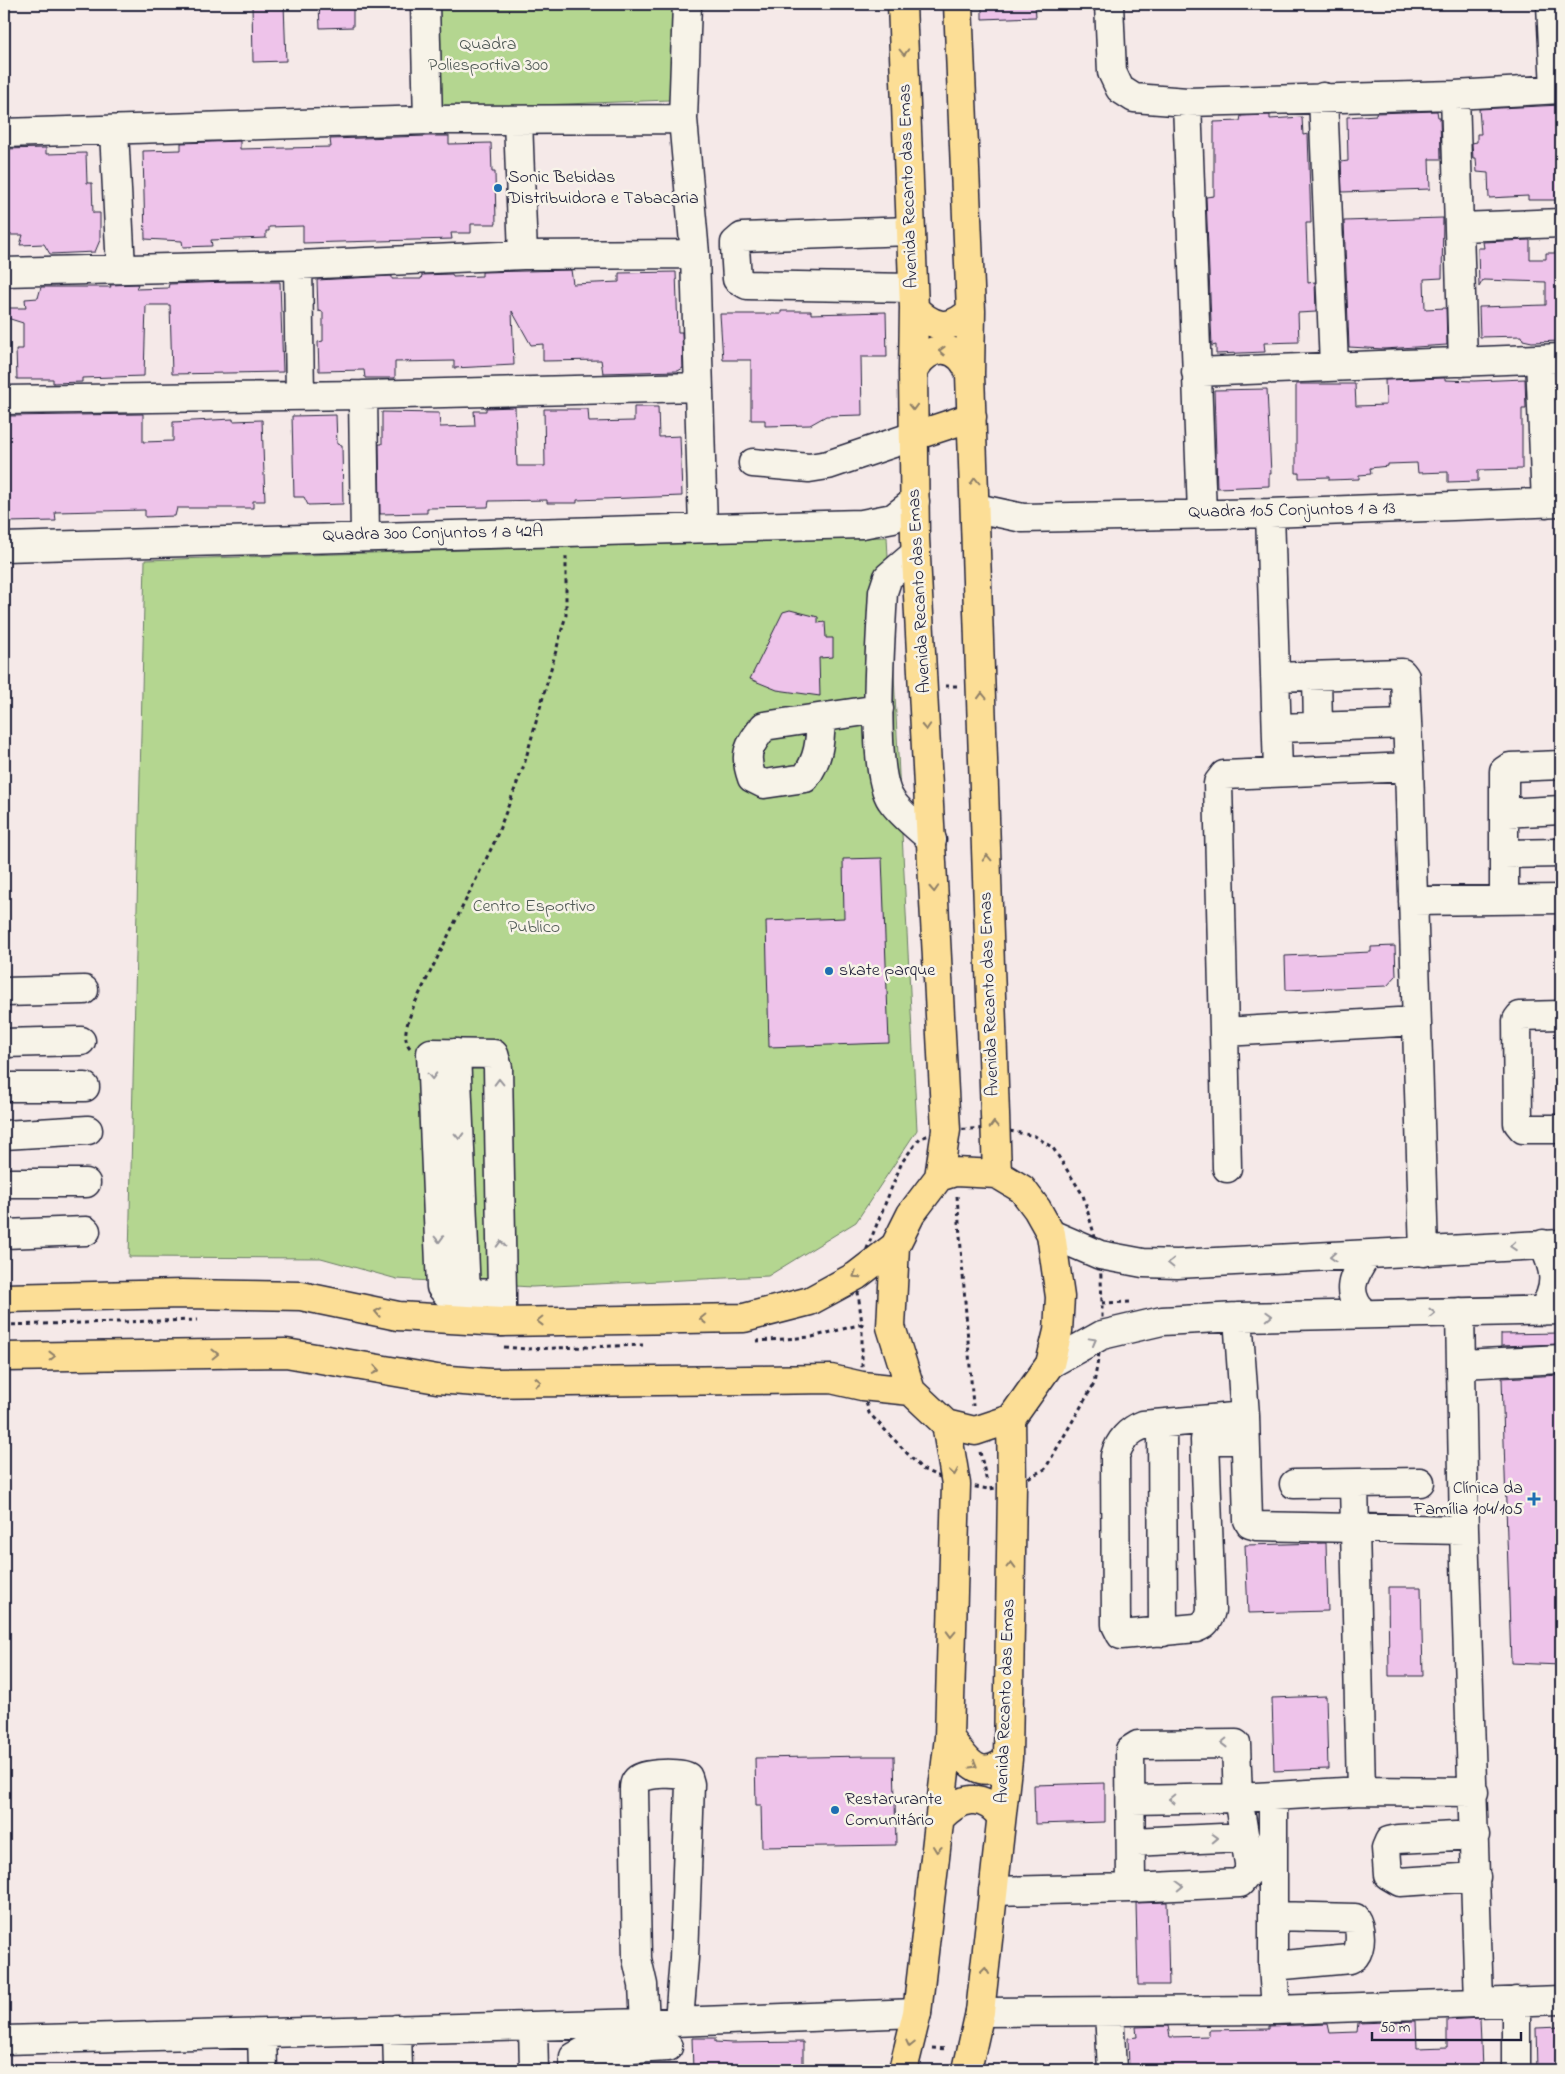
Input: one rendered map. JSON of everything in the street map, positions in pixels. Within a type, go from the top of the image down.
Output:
[{"type":"main road","name":"Avenida Recanto das Emas","points":[[902,4],[913,298],[912,372],[916,545],[947,1174]]},
{"type":"main road","name":"Avenida Recanto das Emas","points":[[958,4],[971,311],[970,374],[997,1174]]},
{"type":"main road","points":[[913,298],[923,319],[936,324],[949,325],[962,320],[971,311]]},
{"type":"main road","points":[[912,372],[926,354],[943,350],[959,355],[966,364],[970,374]]},
{"type":"main road","points":[[914,436],[972,417]]},
{"type":"main road","points":[[947,1174],[997,1174],[1022,1189],[1038,1209],[1050,1234],[1060,1297],[1058,1331],[1050,1364],[1011,1419],[975,1431],[946,1424],[911,1391],[891,1327],[895,1246],[911,1214],[947,1174]]},
{"type":"main road","points":[[4,1298],[182,1294],[301,1296],[398,1316],[502,1322],[744,1318],[810,1301],[856,1276],[895,1246]]},
{"type":"main road","points":[[4,1357],[286,1353],[437,1379],[490,1383],[831,1379],[862,1386],[911,1391]]},
{"type":"main road","name":"Avenida Recanto das Emas","points":[[969,2060],[980,2012],[1008,1759],[1012,1486],[1011,1419]]},
{"type":"main road","points":[[906,2059],[917,2013],[949,1737],[956,1484],[946,1424]]},
{"type":"main road","points":[[949,1737],[974,1767],[988,1770],[999,1766],[1008,1759]]},
{"type":"main road","points":[[941,1817],[953,1805],[968,1799],[994,1807],[1001,1816]]},
{"type":"street","points":[[425,4],[428,120]]},
{"type":"street","points":[[687,4],[683,119],[695,254],[703,528]]},
{"type":"street","points":[[1109,4],[1112,72],[1120,89],[1134,98],[1187,102],[1455,95],[1558,89],[1551,4]]},
{"type":"street","points":[[1455,95],[1461,227],[1464,362]]},
{"type":"street","points":[[1323,97],[1334,366]]},
{"type":"street","points":[[1187,102],[1202,514]]},
{"type":"street","points":[[4,133],[428,120],[683,119]]},
{"type":"street","points":[[518,120],[523,255]]},
{"type":"street","points":[[114,131],[121,268]]},
{"type":"street","points":[[1461,227],[1561,223]]},
{"type":"street","points":[[910,231],[742,237],[735,243],[734,247],[737,279],[747,285],[913,298]]},
{"type":"street","points":[[4,272],[121,268],[298,266],[523,255],[695,254]]},
{"type":"street","points":[[298,266],[300,396]]},
{"type":"street","points":[[1196,372],[1551,358],[1554,503]]},
{"type":"street","points":[[4,400],[363,396],[698,387]]},
{"type":"street","points":[[363,396],[365,536]]},
{"type":"street","points":[[753,462],[809,468],[828,465],[914,436]]},
{"type":"street","name":"Quadra 300 Conjuntos 1 a 42A","points":[[4,547],[862,524],[893,518],[916,501]]},
{"type":"street","name":"Quadra 105 Conjuntos 1 a 13","points":[[976,519],[1270,513],[1554,503]]},
{"type":"street","points":[[1270,513],[1278,771]]},
{"type":"street","name":"Quadra 300 Conjuntos 1 a 42A","points":[[862,524],[916,545]]},
{"type":"street","points":[[916,545],[888,577],[883,592],[879,709],[881,765],[890,800],[932,840]]},
{"type":"street","points":[[1275,677],[1402,674],[1405,677],[1424,1252]]},
{"type":"street","points":[[1317,676],[1318,727]]},
{"type":"street","points":[[821,718],[879,709]]},
{"type":"street","points":[[1276,728],[1407,724]]},
{"type":"street","points":[[1504,900],[1504,771],[1510,767],[1561,765]]},
{"type":"street","points":[[1227,1168],[1218,783],[1224,775],[1233,773],[1409,767]]},
{"type":"street","points":[[1504,812],[1561,810]]},
{"type":"street","points":[[1504,854],[1561,853]]},
{"type":"street","points":[[1413,901],[1561,899]]},
{"type":"street","points":[[4,992],[84,990]]},
{"type":"street","points":[[1561,1015],[1520,1016],[1517,1020],[1518,1123],[1523,1129],[1561,1128]]},
{"type":"street","points":[[1224,1032],[1415,1021]]},
{"type":"street","points":[[4,1041],[81,1041]]},
{"type":"street","points":[[502,1293],[466,1294],[444,1053],[494,1054],[498,1060],[502,1293],[502,1322]]},
{"type":"street","points":[[4,1087],[85,1087]]},
{"type":"street","points":[[4,1135],[88,1130]]},
{"type":"street","points":[[4,1183],[86,1182]]},
{"type":"street","points":[[4,1234],[86,1231]]},
{"type":"street","points":[[1050,1234],[1100,1255],[1143,1263],[1177,1264],[1552,1244],[1554,1286],[1549,1301],[1552,1310],[1238,1317],[1162,1321],[1102,1336],[1050,1364]]},
{"type":"street","points":[[1364,1314],[1353,1300],[1352,1291],[1356,1274],[1367,1255]]},
{"type":"street","points":[[1460,1312],[1464,1530],[1474,1792],[1479,2002]]},
{"type":"street","points":[[1238,1317],[1245,1428],[1248,1520],[1250,1524],[1257,1526],[1464,1530]]},
{"type":"street","points":[[1462,1364],[1561,1359]]},
{"type":"street","points":[[1206,1430],[1211,1610],[1209,1617],[1201,1626],[1124,1636],[1117,1629],[1115,1456],[1120,1443],[1132,1431],[1143,1425],[1162,1424],[1206,1430],[1245,1428]]},
{"type":"street","points":[[1162,1424],[1162,1632]]},
{"type":"street","points":[[1294,1484],[1420,1482]]},
{"type":"street","points":[[1354,1484],[1361,1791]]},
{"type":"street","points":[[994,1891],[1131,1888],[1240,1883],[1248,1872],[1245,1837],[1238,1798],[1236,1744],[1134,1746],[1130,1750],[1132,1800],[1131,1888]]},
{"type":"street","points":[[574,2070],[574,2057],[583,2052],[624,2060],[665,2037],[684,1970],[690,1784],[684,1774],[642,1777],[635,1782],[634,1790],[637,1959],[665,2037]]},
{"type":"street","points":[[1132,1800],[1238,1798],[1361,1791],[1474,1792]]},
{"type":"street","points":[[1273,1796],[1273,1966],[1276,2010]]},
{"type":"street","points":[[1475,1835],[1398,1839],[1389,1841],[1386,1848],[1388,1875],[1400,1882],[1476,1877]]},
{"type":"street","points":[[1131,1842],[1245,1837]]},
{"type":"street","points":[[1273,1966],[1350,1959],[1355,1956],[1359,1946],[1357,1921],[1350,1916],[1274,1916]]},
{"type":"street","points":[[642,1976],[684,1970]]},
{"type":"street","points":[[980,2012],[1276,2010],[1561,2000]]},
{"type":"street","points":[[1516,2001],[1516,2070]]},
{"type":"street","points":[[1109,2011],[1112,2070]]},
{"type":"street","points":[[4,2040],[534,2026],[665,2037],[917,2013]]},
{"type":"street","points":[[534,2026],[534,2070]]},
{"type":"street","points":[[397,2029],[398,2070]]},
{"type":"street","points":[[262,2034],[263,2070]]},
{"type":"path","points":[[444,1053],[414,1052],[406,1043],[405,1032],[414,1004],[494,843],[524,765],[566,616],[566,531]]},
{"type":"path","points":[[924,686],[982,686]]},
{"type":"path","points":[[994,1128],[1036,1136],[1053,1148],[1083,1194],[1100,1255],[1102,1336],[1094,1384],[1045,1469],[1012,1486],[989,1489],[956,1484],[922,1469],[868,1413],[862,1386],[862,1324],[856,1276],[902,1162],[920,1138],[946,1130],[994,1128]]},
{"type":"path","points":[[947,1174],[975,1431]]},
{"type":"path","points":[[906,2059],[969,2060]]},
{"type":"green space","name":"Quadra Poliesportiva 300","points":[[434,4],[676,4],[669,100],[437,109]]},
{"type":"green space","name":"Centro Esportivo Publico","points":[[887,537],[917,1130],[856,1222],[768,1276],[532,1287],[397,1279],[321,1258],[129,1257],[145,560]]},
{"type":"building","points":[[252,4],[284,4],[286,61],[253,62]]},
{"type":"building","points":[[319,4],[353,4],[353,27],[320,28]]},
{"type":"building","points":[[982,4],[1035,4],[1036,17],[982,19]]},
{"type":"building","points":[[1561,105],[1561,200],[1528,200],[1528,196],[1489,198],[1488,173],[1477,172],[1476,158],[1473,158],[1472,143],[1477,142],[1477,134],[1481,134],[1479,109]]},
{"type":"building","points":[[1437,111],[1438,117],[1440,117],[1441,159],[1429,159],[1430,189],[1342,192],[1341,162],[1348,161],[1347,117],[1376,115],[1376,113]]},
{"type":"building","points":[[1270,115],[1270,119],[1302,117],[1303,135],[1308,134],[1311,223],[1306,223],[1308,283],[1315,282],[1316,312],[1298,313],[1299,342],[1264,343],[1265,352],[1216,354],[1216,345],[1212,346],[1206,197],[1214,196],[1214,122],[1240,121],[1241,116]]},
{"type":"building","points":[[449,136],[449,144],[491,143],[492,172],[495,172],[496,224],[471,224],[471,233],[451,233],[452,239],[303,243],[303,226],[269,227],[269,231],[266,231],[266,238],[211,240],[212,246],[183,247],[182,241],[145,239],[143,151],[181,150],[181,143],[240,141],[240,149],[331,147],[330,139]]},
{"type":"building","points":[[46,148],[46,154],[86,153],[87,183],[92,183],[93,213],[100,213],[100,240],[95,252],[50,254],[44,244],[20,245],[23,235],[4,235],[4,149]]},
{"type":"building","points":[[1443,218],[1442,278],[1424,279],[1425,309],[1446,308],[1447,345],[1384,349],[1349,347],[1344,221]]},
{"type":"building","points":[[1530,240],[1530,259],[1546,259],[1546,253],[1561,253],[1561,341],[1532,342],[1523,340],[1522,336],[1480,337],[1479,307],[1546,305],[1546,282],[1483,280],[1479,287],[1478,248],[1484,248],[1483,242]]},
{"type":"building","points":[[571,270],[573,284],[619,282],[619,273],[676,272],[678,332],[682,332],[683,368],[678,371],[603,373],[601,360],[543,361],[543,344],[531,345],[512,311],[514,365],[454,368],[454,361],[395,362],[395,378],[365,378],[364,370],[319,371],[318,342],[323,341],[323,312],[318,311],[317,280],[392,276],[392,279],[421,279],[422,275],[452,274],[453,277],[482,276],[482,272]]},
{"type":"building","points":[[280,282],[283,372],[172,374],[170,305],[146,305],[144,376],[82,378],[82,382],[53,383],[53,379],[17,379],[16,349],[23,349],[23,323],[4,317],[4,308],[26,308],[25,299],[38,298],[41,287],[111,287],[110,285],[138,284],[136,289],[168,288],[169,284]]},
{"type":"building","points":[[781,311],[811,311],[811,314],[886,312],[887,357],[861,357],[862,415],[826,416],[810,425],[765,426],[765,420],[751,420],[751,360],[723,360],[720,314],[781,314]]},
{"type":"building","points":[[1445,378],[1445,380],[1474,381],[1525,379],[1526,409],[1522,409],[1522,469],[1478,470],[1478,481],[1448,482],[1448,472],[1418,473],[1417,463],[1388,464],[1388,466],[1370,468],[1371,474],[1359,475],[1359,479],[1299,478],[1299,473],[1296,473],[1296,384],[1355,384],[1356,406],[1386,405],[1385,380]]},
{"type":"building","points":[[1267,389],[1271,474],[1269,474],[1269,486],[1217,488],[1214,390]]},
{"type":"building","points":[[515,407],[517,466],[545,466],[544,409],[588,409],[589,422],[634,421],[634,407],[658,407],[659,437],[680,436],[682,496],[577,500],[577,503],[547,503],[547,500],[489,501],[488,507],[427,508],[427,513],[380,514],[379,444],[382,444],[382,412],[439,413],[440,427],[475,426],[474,411],[486,411],[486,408]]},
{"type":"building","points":[[143,414],[143,442],[173,441],[173,422],[233,419],[233,421],[262,420],[265,501],[253,501],[253,508],[177,508],[175,516],[145,517],[145,510],[55,512],[56,521],[8,522],[4,514],[4,424],[8,424],[8,416]]},
{"type":"building","points":[[336,415],[337,444],[342,445],[343,504],[308,505],[304,497],[294,497],[292,416]]},
{"type":"building","points":[[790,610],[818,617],[818,623],[825,622],[826,638],[833,638],[833,657],[819,658],[820,696],[777,690],[750,679],[783,612]]},
{"type":"building","name":"skate parque","points":[[882,858],[889,1043],[769,1047],[766,921],[844,918],[843,859]]},
{"type":"building","points":[[1395,946],[1396,976],[1387,986],[1286,990],[1285,956],[1371,952],[1371,947]]},
{"type":"building","points":[[1561,1333],[1561,1344],[1501,1346],[1501,1334]]},
{"type":"building","name":"Clínica da Família 104/105","points":[[1561,1375],[1561,1665],[1511,1663],[1502,1378]]},
{"type":"building","points":[[1326,1543],[1328,1611],[1248,1613],[1245,1545]]},
{"type":"building","points":[[1388,1587],[1421,1587],[1423,1676],[1389,1676]]},
{"type":"building","points":[[1326,1696],[1328,1769],[1274,1771],[1272,1698]]},
{"type":"building","points":[[894,1756],[896,1845],[762,1847],[761,1805],[756,1805],[755,1758]]},
{"type":"building","points":[[1105,1783],[1105,1822],[1035,1824],[1034,1785]]},
{"type":"building","points":[[1167,1902],[1169,1985],[1138,1985],[1136,1903]]},
{"type":"building","points":[[1480,2018],[1482,2070],[1138,2070],[1138,2067],[1129,2068],[1128,2038],[1137,2037],[1136,2027],[1168,2026],[1170,2037],[1209,2036],[1209,2030],[1269,2029],[1269,2026],[1328,2024],[1330,2033],[1357,2032],[1358,2023],[1416,2021],[1417,2048],[1447,2047],[1447,2020]]},
{"type":"building","points":[[1561,2027],[1561,2070],[1537,2070],[1536,2028]]},
{"type":"building","points":[[692,2038],[715,2038],[715,2042],[732,2043],[803,2042],[803,2070],[693,2070]]},
{"type":"place","name":"Sonic Bebidas Distribuidora e Tabacaria","points":[[498,188]]},
{"type":"place","name":"skate parque","points":[[829,971]]},
{"type":"place","name":"Clínica da Família 104/105","points":[[1534,1499]]},
{"type":"place","name":"Restarurante Comunitário","points":[[835,1810]]}]
